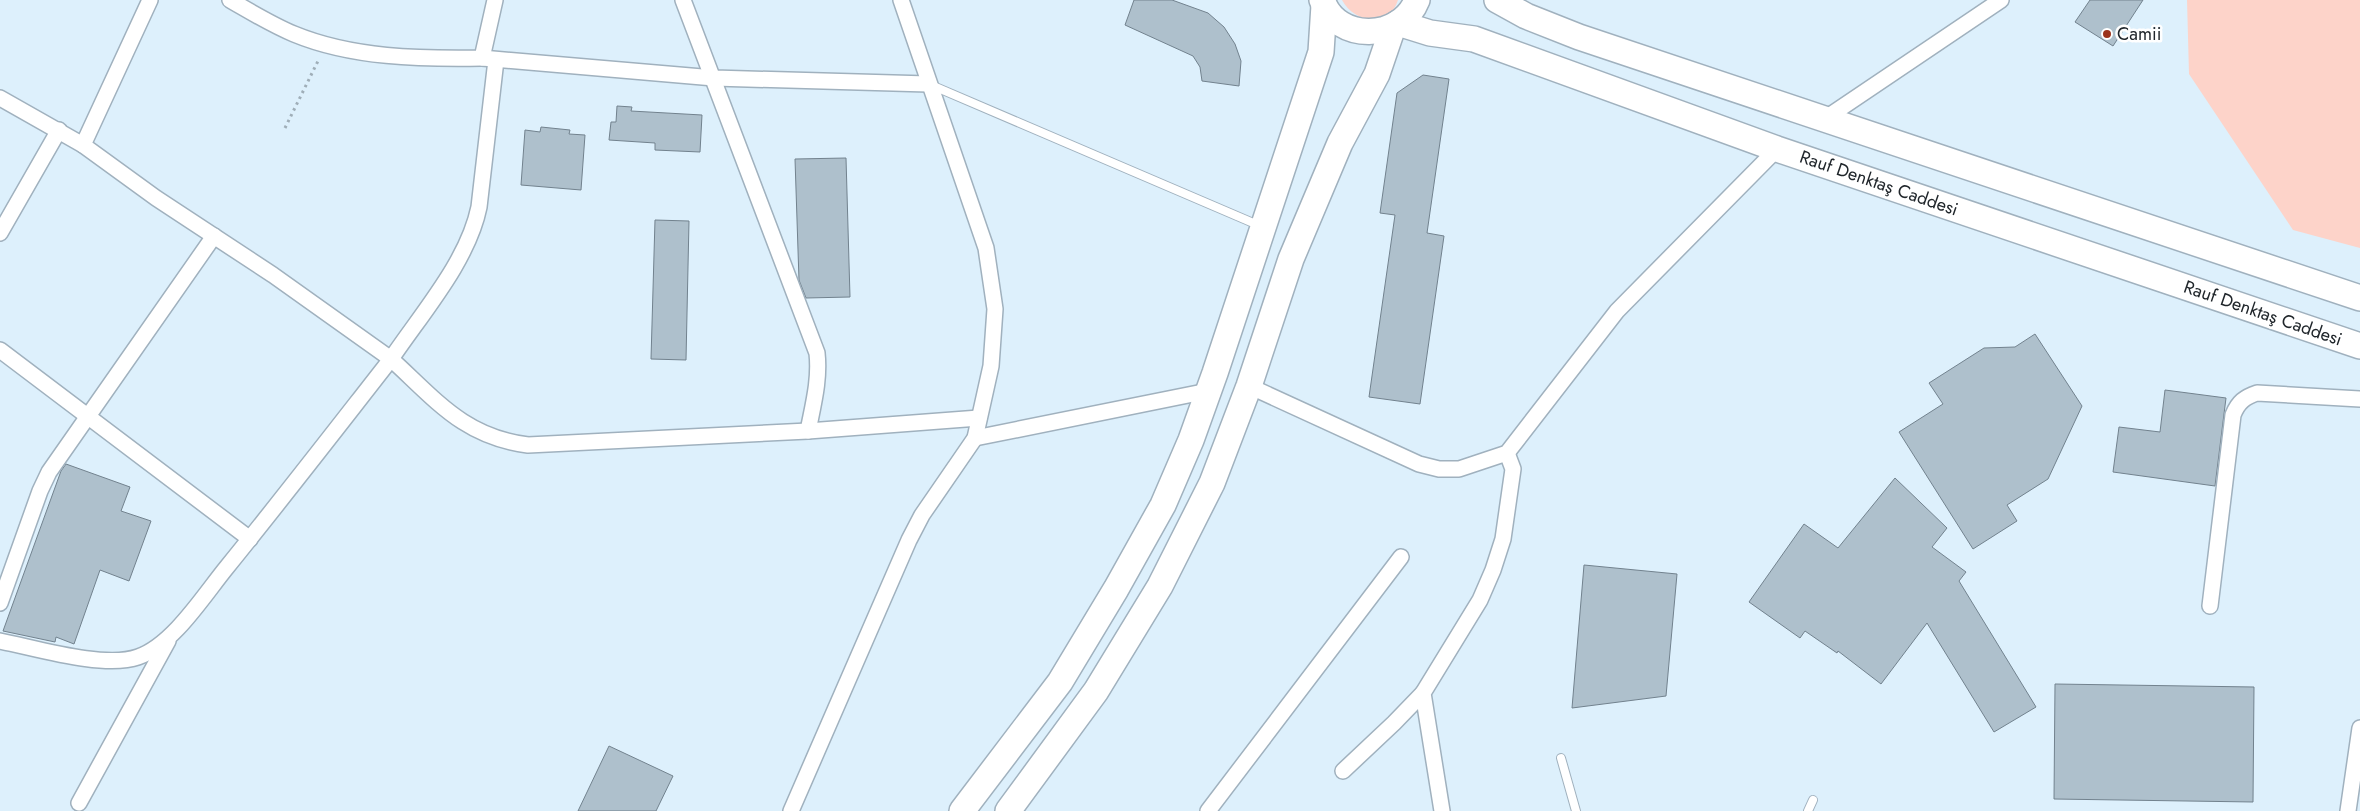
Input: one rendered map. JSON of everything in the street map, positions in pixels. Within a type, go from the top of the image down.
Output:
[{"type":"main road","points":[[1323,2],[1337,20],[1354,30],[1380,31],[1395,25],[1405,18],[1417,0]]},
{"type":"main road","points":[[1497,0],[1526,16],[1579,37],[2360,298]]},
{"type":"main road","points":[[962,811],[1060,682],[1116,589],[1163,505],[1191,440],[1258,247],[1321,52],[1323,2]]},
{"type":"main road","points":[[1010,810],[1096,691],[1160,586],[1212,483],[1249,386],[1291,259],[1340,143],[1377,74],[1395,25]]},
{"type":"main road","name":"Rauf Denktaş Caddesi","points":[[1395,25],[1430,33],[1474,39],[1777,149],[2360,346]]},
{"type":"street","points":[[83,145],[150,0]]},
{"type":"street","points":[[230,0],[293,34],[325,45],[365,53],[446,59],[489,59],[714,78],[928,84]]},
{"type":"street","points":[[0,640],[114,662],[137,658],[156,648],[172,634],[250,539],[391,359],[460,257],[473,229],[479,207],[495,0]]},
{"type":"street","points":[[683,0],[817,353],[819,369],[808,431]]},
{"type":"street","points":[[791,811],[909,540],[922,515],[975,438],[991,366],[995,309],[987,257],[901,0]]},
{"type":"street","points":[[1826,118],[2001,0]]},
{"type":"street","points":[[0,98],[83,145],[156,198],[273,275],[391,359],[454,417],[471,428],[512,443],[528,445],[808,431],[978,418]]},
{"type":"street","points":[[0,233],[59,130]]},
{"type":"street","points":[[1249,386],[1419,464],[1439,469],[1459,469],[1507,453],[1617,311],[1777,149]]},
{"type":"street","points":[[0,603],[40,491],[60,456],[90,416],[214,236]]},
{"type":"street","points":[[0,350],[90,416],[250,539]]},
{"type":"street","points":[[975,438],[1208,391]]},
{"type":"street","points":[[2210,606],[2233,415],[2236,407],[2249,395],[2257,393],[2360,399]]},
{"type":"street","points":[[1343,771],[1394,723],[1422,693],[1480,600],[1494,570],[1503,538],[1513,469],[1507,453]]},
{"type":"street","points":[[1208,811],[1401,557]]},
{"type":"street","points":[[79,803],[172,634]]},
{"type":"street","points":[[1422,693],[1442,811]]},
{"type":"street","points":[[2348,811],[2360,728]]},
{"type":"lane","points":[[928,84],[1251,222]]},
{"type":"lane","points":[[1561,758],[1576,811]]},
{"type":"lane","points":[[1808,811],[1813,800]]},
{"type":"path","points":[[285,128],[325,45]]},
{"type":"shaded area","points":[[1342,0],[1398,0],[1394,9],[1387,15],[1379,19],[1371,19],[1355,14],[1347,8]]},
{"type":"shaded area","points":[[2187,0],[2360,0],[2360,248],[2293,230],[2189,74]]},
{"type":"building","points":[[1134,0],[1172,0],[1208,13],[1224,27],[1235,44],[1241,61],[1239,86],[1202,81],[1200,67],[1193,56],[1125,25]]},
{"type":"building","name":"Camii","points":[[2090,0],[2143,0],[2113,46],[2075,22]]},
{"type":"building","points":[[1423,75],[1449,79],[1427,233],[1444,236],[1420,404],[1369,397],[1395,215],[1380,213],[1397,93]]},
{"type":"building","points":[[617,106],[632,107],[631,111],[702,115],[700,152],[655,150],[655,143],[609,140],[611,122],[616,122]]},
{"type":"building","points":[[541,127],[570,130],[569,134],[585,135],[581,190],[521,185],[525,130],[540,132]]},
{"type":"building","points":[[846,158],[850,297],[806,298],[799,280],[795,159]]},
{"type":"building","points":[[655,220],[689,221],[686,360],[651,359]]},
{"type":"building","points":[[2035,334],[2082,406],[2048,479],[2007,505],[2017,521],[1973,549],[1899,432],[1943,404],[1929,383],[1984,348],[2015,347]]},
{"type":"building","points":[[2165,390],[2226,398],[2215,486],[2113,472],[2119,427],[2160,432]]},
{"type":"building","points":[[66,464],[130,487],[121,511],[151,521],[129,581],[100,570],[74,644],[56,637],[55,642],[3,631],[61,471]]},
{"type":"building","points":[[1895,478],[1947,528],[1932,547],[1966,572],[1959,581],[2036,707],[1994,732],[1927,623],[1881,684],[1838,651],[1837,653],[1805,631],[1800,638],[1749,602],[1804,524],[1838,548]]},
{"type":"building","points":[[1584,565],[1677,574],[1666,696],[1572,708]]},
{"type":"building","points":[[2055,684],[2254,687],[2253,802],[2054,799]]},
{"type":"building","points":[[609,746],[673,776],[656,811],[578,811]]},
{"type":"place","name":"Camii","points":[[2107,34]]}]
